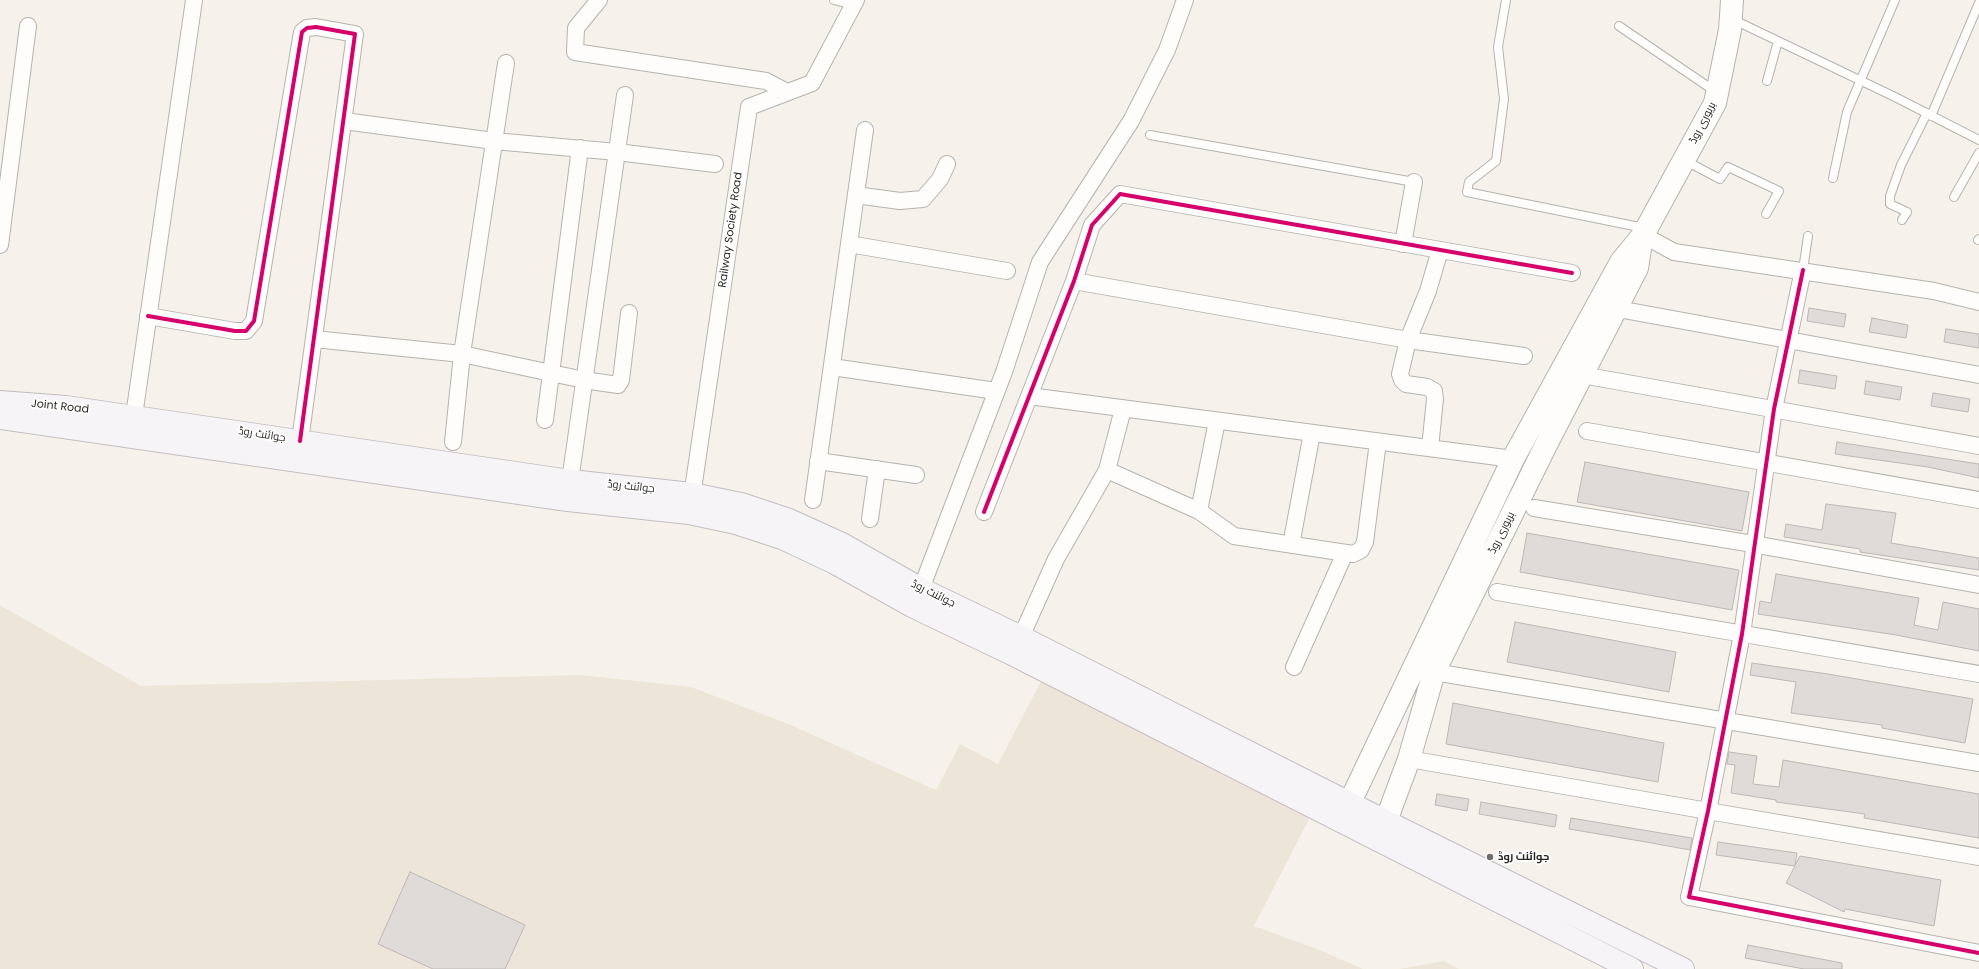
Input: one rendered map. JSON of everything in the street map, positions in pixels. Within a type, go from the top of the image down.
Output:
[{"type":"main road","name":"بریوری روڈ","points":[[1345,812],[1513,459],[1622,262],[1644,232],[1715,103],[1732,9]]},
{"type":"main road","name":"بریوری روڈ","points":[[1382,830],[1409,759],[1434,672],[1544,447],[1618,309],[1637,268],[1644,232]]},
{"type":"main road","name":"Joint Road","points":[[0,402],[66,407],[124,422]]},
{"type":"main road","name":"Joint Road","points":[[0,418],[124,422]]},
{"type":"main road","name":"جوائنٹ روڈ","points":[[124,422],[568,500],[741,504],[789,520],[842,544],[921,589],[1021,637],[1345,812]]},
{"type":"main road","name":"جوائنٹ روڈ","points":[[124,422],[300,441],[570,481],[691,503],[736,523],[782,538],[807,549],[912,606],[1012,654],[1382,830],[1683,969]]},
{"type":"main road","name":"جوائنٹ روڈ","points":[[1382,830],[1632,969]]},
{"type":"street","points":[[124,422],[148,316],[194,0]]},
{"type":"street","points":[[598,0],[576,28],[575,52],[766,81],[787,92]]},
{"type":"street","points":[[921,589],[996,391],[1040,262],[1131,120],[1166,50],[1185,0]]},
{"type":"street","name":"Railway Society Road","points":[[691,503],[749,107],[812,83],[854,2]]},
{"type":"street","points":[[0,245],[28,26]]},
{"type":"street","points":[[148,316],[236,331],[246,331],[254,321],[302,32],[307,28],[316,27],[355,34],[300,441]]},
{"type":"street","points":[[453,442],[462,354],[506,63]]},
{"type":"street","points":[[570,481],[625,95]]},
{"type":"street","points":[[344,121],[494,141],[580,148],[715,164]]},
{"type":"street","points":[[813,500],[865,130]]},
{"type":"street","points":[[544,420],[580,148]]},
{"type":"street","points":[[856,195],[900,201],[924,199],[940,179],[947,164]]},
{"type":"street","points":[[1403,244],[1414,182]]},
{"type":"street","points":[[984,512],[1074,281],[1092,225],[1120,194],[1572,273]]},
{"type":"street","points":[[1644,232],[1674,252],[1803,270],[1934,291],[1979,302]]},
{"type":"street","points":[[849,244],[1007,271]]},
{"type":"street","points":[[1430,448],[1436,400],[1434,391],[1427,387],[1406,384],[1402,380],[1400,374],[1408,340],[1428,291],[1440,250]]},
{"type":"street","points":[[1803,270],[1774,409],[1753,544],[1742,634],[1724,721],[1708,812],[1689,897],[1979,953]]},
{"type":"street","points":[[1074,281],[1408,340],[1524,356]]},
{"type":"street","points":[[1618,309],[1979,375]]},
{"type":"street","points":[[314,338],[462,354],[584,380],[618,385],[621,380],[629,313]]},
{"type":"street","points":[[832,367],[996,391]]},
{"type":"street","points":[[1582,376],[1979,446]]},
{"type":"street","points":[[1029,396],[1513,459]]},
{"type":"street","points":[[1021,637],[1056,559],[1107,470],[1123,409]]},
{"type":"street","points":[[1199,510],[1217,421]]},
{"type":"street","points":[[1587,431],[1979,500]]},
{"type":"street","points":[[1291,545],[1312,433]]},
{"type":"street","points":[[1107,470],[1199,510],[1234,536],[1353,554],[1361,550],[1365,542],[1378,442]]},
{"type":"street","points":[[818,461],[916,475]]},
{"type":"street","points":[[870,519],[877,469]]},
{"type":"street","points":[[1534,508],[1753,544],[1979,585]]},
{"type":"street","points":[[1294,667],[1345,553]]},
{"type":"street","points":[[1497,592],[1979,674]]},
{"type":"street","points":[[1434,672],[1979,763]]},
{"type":"street","points":[[1409,759],[1708,812],[1979,857]]},
{"type":"lane","points":[[834,0],[854,2]]},
{"type":"lane","points":[[1506,0],[1498,47],[1504,99],[1496,161],[1469,182],[1467,192],[1644,232]]},
{"type":"lane","points":[[1834,178],[1847,112],[1862,81],[1895,0]]},
{"type":"lane","points":[[1902,220],[1907,212],[1890,204],[1890,196],[1901,165],[1929,114],[1979,3]]},
{"type":"lane","points":[[1732,9],[1778,41],[1929,114],[1979,140]]},
{"type":"lane","points":[[1619,26],[1717,92]]},
{"type":"lane","points":[[1767,81],[1778,41]]},
{"type":"lane","points":[[1150,135],[1414,182]]},
{"type":"lane","points":[[1954,197],[1979,153]]},
{"type":"lane","points":[[1684,160],[1720,179],[1728,167],[1779,191],[1766,214]]},
{"type":"lane","points":[[1803,270],[1808,236]]},
{"type":"shaded area","points":[[0,605],[141,686],[582,675],[691,687],[786,723],[936,790],[960,744],[998,764],[1051,662],[1320,798],[1254,926],[1317,949],[1363,969],[0,969]]},
{"type":"shaded area","points":[[1444,961],[1459,969],[1399,969]]},
{"type":"building","points":[[1809,308],[1846,314],[1844,327],[1807,321]]},
{"type":"building","points":[[1872,318],[1908,325],[1906,338],[1869,332]]},
{"type":"building","points":[[1946,329],[1979,334],[1979,348],[1944,342]]},
{"type":"building","points":[[1800,370],[1837,376],[1835,389],[1798,383]]},
{"type":"building","points":[[1866,381],[1902,387],[1900,400],[1864,394]]},
{"type":"building","points":[[1933,393],[1970,399],[1968,412],[1931,406]]},
{"type":"building","points":[[1837,442],[1979,464],[1979,478],[1928,467],[1835,454]]},
{"type":"building","points":[[1585,462],[1749,492],[1742,531],[1577,502]]},
{"type":"building","points":[[1826,504],[1896,513],[1891,543],[1979,558],[1979,570],[1860,552],[1860,549],[1784,537],[1786,524],[1822,530]]},
{"type":"building","points":[[1527,533],[1739,570],[1732,610],[1520,572]]},
{"type":"building","points":[[1776,574],[1919,598],[1914,625],[1938,630],[1943,602],[1979,609],[1979,651],[1896,635],[1758,614],[1760,601],[1771,603]]},
{"type":"building","points":[[1515,622],[1676,652],[1669,692],[1507,662]]},
{"type":"building","points":[[1752,663],[1828,674],[1973,699],[1965,743],[1882,728],[1882,725],[1791,713],[1796,682],[1750,675]]},
{"type":"building","points":[[1453,703],[1664,743],[1658,782],[1446,744]]},
{"type":"building","points":[[1729,752],[1757,756],[1753,784],[1779,787],[1783,760],[1979,794],[1979,838],[1864,818],[1865,814],[1776,802],[1776,800],[1731,793],[1735,765],[1727,764]]},
{"type":"building","points":[[1437,794],[1469,799],[1467,811],[1435,805]]},
{"type":"building","points":[[1481,802],[1557,815],[1555,827],[1479,814]]},
{"type":"building","points":[[1571,818],[1692,838],[1690,850],[1569,829]]},
{"type":"building","points":[[1718,842],[1797,853],[1795,865],[1800,856],[1941,880],[1934,926],[1845,909],[1844,912],[1786,883],[1795,866],[1716,855]]},
{"type":"building","points":[[410,872],[525,925],[505,969],[433,969],[378,944]]},
{"type":"building","points":[[1748,945],[1842,963],[1842,969],[1804,969],[1745,958]]},
{"type":"cycle path","points":[[148,316],[235,331],[246,331],[254,321],[302,32],[307,28],[316,27],[355,34],[300,441]]},
{"type":"cycle path","points":[[984,512],[1074,281],[1092,225],[1120,194],[1572,273]]},
{"type":"cycle path","points":[[1803,270],[1774,409],[1742,634],[1708,811],[1689,897],[1979,953]]},
{"type":"place","name":"جوائنٹ روڈ","points":[[1490,857]]}]
